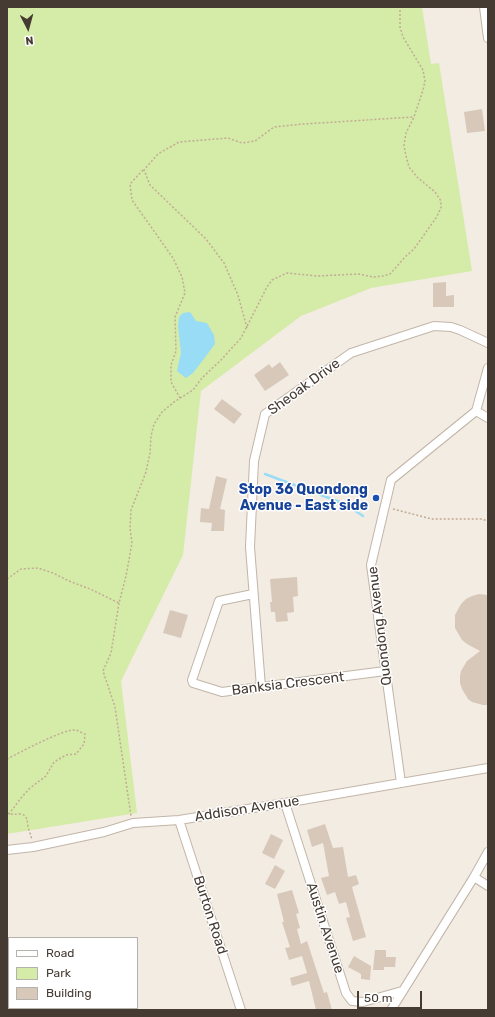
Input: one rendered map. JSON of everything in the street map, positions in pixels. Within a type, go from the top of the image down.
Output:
[{"type":"street","points":[[484,7],[488,38]]},
{"type":"street","name":"Sheoak Drive","points":[[261,687],[250,547],[254,462],[265,414],[351,353],[434,326],[451,327],[488,343]]},
{"type":"street","points":[[488,368],[476,411],[488,418]]},
{"type":"street","name":"Quondong Avenue","points":[[401,783],[371,565],[391,480],[476,411]]},
{"type":"street","name":"Banksia Crescent","points":[[254,594],[219,601],[192,680],[193,683],[222,692],[386,671]]},
{"type":"street","name":"Addison Avenue","points":[[7,850],[33,847],[104,832],[133,823],[179,820],[488,768]]},
{"type":"street","name":"Austin Avenue","points":[[285,803],[346,993],[352,1001],[363,1002],[402,991]]},
{"type":"street","name":"Burton Road","points":[[179,820],[240,1010]]},
{"type":"street","points":[[391,1010],[488,852]]},
{"type":"street","points":[[474,877],[488,886]]},
{"type":"path","points":[[133,823],[115,707],[104,671],[111,653],[119,603],[132,543],[130,528],[131,510],[146,472],[154,424],[162,412],[193,390],[202,378],[241,338],[272,280],[287,274],[317,276],[359,274],[372,277],[390,274],[414,249],[436,218],[441,208],[441,201],[435,192],[417,177],[409,167],[404,145],[406,133],[414,117],[425,81],[423,70],[403,37],[400,28],[400,7]]},
{"type":"path","points":[[180,398],[171,382],[171,365],[176,351],[175,317],[185,293],[182,277],[172,258],[132,200],[130,184],[158,154],[179,142],[228,138],[242,143],[255,141],[274,127],[414,117]]},
{"type":"path","points":[[144,170],[150,185],[206,239],[224,263],[238,295],[247,328]]},
{"type":"path","points":[[385,506],[432,519],[481,519],[488,521]]},
{"type":"path","points":[[7,578],[21,568],[38,568],[53,573],[119,603]]},
{"type":"path","points":[[7,759],[61,734],[75,730],[85,734],[84,744],[76,754],[66,755],[54,762],[46,776],[30,788],[8,814],[21,814],[26,816],[33,847]]},
{"type":"green space","points":[[7,7],[422,7],[431,64],[439,63],[472,271],[371,288],[301,316],[201,391],[183,555],[121,681],[137,813],[7,834]]},
{"type":"water","points":[[190,312],[196,321],[207,323],[214,335],[215,344],[193,373],[186,378],[177,371],[181,353],[178,326],[179,317],[183,313]]},
{"type":"building","points":[[482,109],[485,131],[467,133],[464,112]]},
{"type":"building","points":[[446,282],[446,296],[454,295],[454,307],[433,307],[433,283]]},
{"type":"building","points":[[280,362],[289,375],[265,391],[254,375],[269,364],[272,368]]},
{"type":"building","points":[[222,399],[242,414],[234,424],[214,409]]},
{"type":"building","points":[[216,476],[227,479],[220,509],[225,510],[224,531],[211,531],[212,523],[200,522],[201,508],[209,509]]},
{"type":"building","points":[[297,577],[298,596],[293,597],[294,612],[287,613],[288,621],[276,622],[275,612],[271,612],[270,602],[272,602],[270,579]]},
{"type":"building","points":[[479,594],[488,595],[488,705],[472,702],[468,699],[462,689],[460,683],[461,671],[467,661],[480,651],[462,640],[455,628],[455,615],[461,604],[466,599]]},
{"type":"building","points":[[170,610],[188,615],[181,638],[163,633]]},
{"type":"building","points":[[325,824],[333,848],[343,847],[348,877],[356,875],[359,884],[352,887],[366,937],[353,941],[346,918],[350,917],[346,902],[339,904],[335,892],[327,895],[321,878],[329,876],[323,843],[312,847],[307,830]]},
{"type":"building","points":[[271,834],[283,840],[274,859],[262,853]]},
{"type":"building","points":[[275,865],[285,871],[275,889],[265,884]]},
{"type":"building","points":[[292,890],[299,913],[296,914],[300,928],[297,929],[301,944],[307,941],[324,993],[327,992],[332,1010],[316,1010],[309,981],[292,986],[290,978],[307,973],[302,956],[289,960],[285,948],[290,947],[282,922],[284,922],[277,894]]},
{"type":"building","points":[[375,950],[386,950],[386,957],[396,957],[395,967],[384,967],[384,970],[373,970]]},
{"type":"building","points":[[354,956],[371,966],[370,980],[361,979],[361,974],[348,967]]},
{"type":"waterway","points":[[265,474],[345,504],[363,516]]},
{"type":"place","name":"Stop 36 Quondong Avenue - East side","points":[[376,498]]}]
